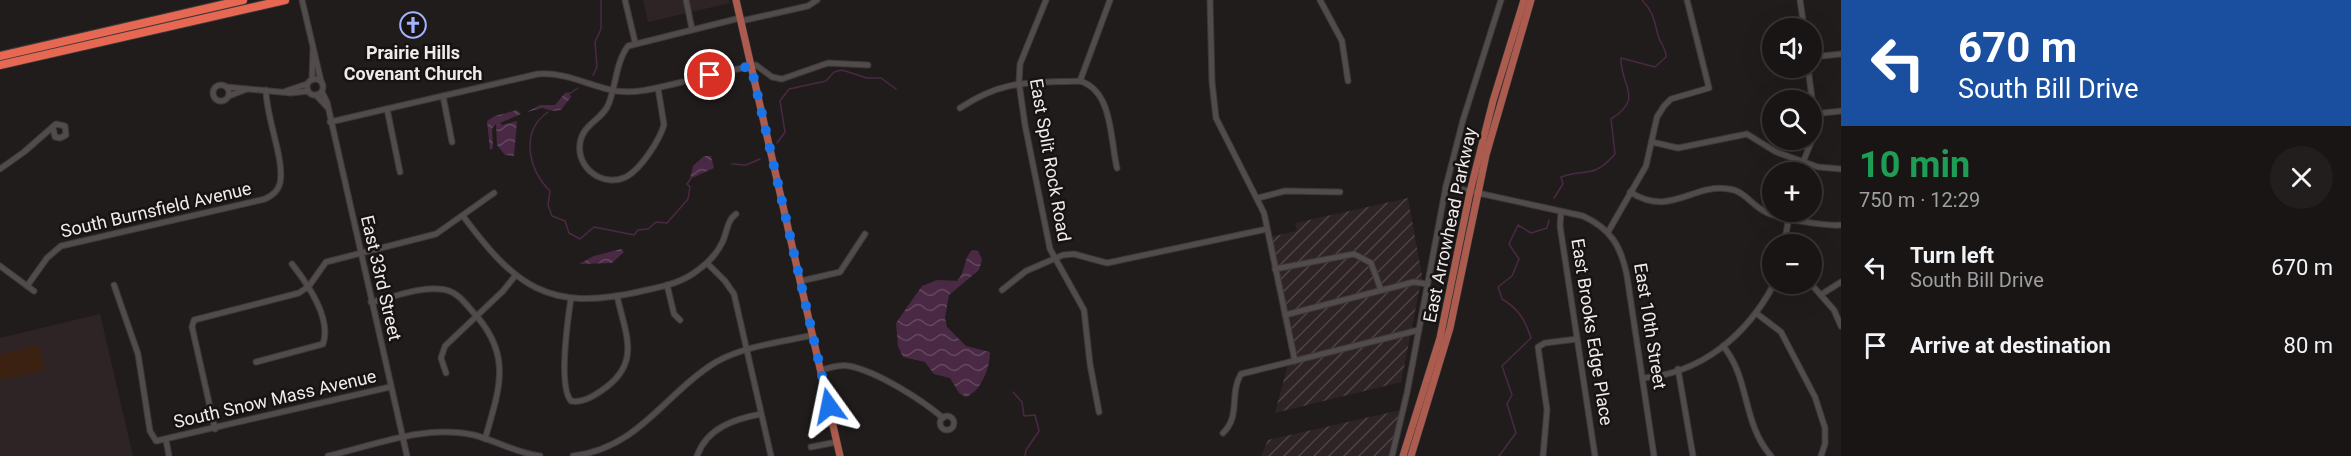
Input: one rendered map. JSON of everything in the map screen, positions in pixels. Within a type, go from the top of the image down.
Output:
[{"type":"highway","points":[[0,56],[243,0]]},
{"type":"highway","points":[[0,65],[285,0]]},
{"type":"main road","points":[[736,0],[840,456]]},
{"type":"main road","name":"East Arrowhead Parkway","points":[[1407,456],[1449,303],[1493,101],[1524,0]]},
{"type":"main road","name":"East Arrowhead Parkway","points":[[1407,456],[1447,338],[1474,192],[1531,0]]},
{"type":"street","name":"East 33rd Street","points":[[302,0],[321,81],[319,94],[327,107],[407,456]]},
{"type":"street","points":[[625,0],[635,42]]},
{"type":"street","points":[[686,0],[692,29]]},
{"type":"street","points":[[658,88],[664,116],[661,133],[633,171],[614,180],[601,178],[591,172],[583,162],[579,149],[584,131],[605,112],[624,50],[635,42],[808,6],[817,0]]},
{"type":"street","name":"East Split Rock Road","points":[[1046,0],[1022,58],[1019,83],[1040,208],[1053,258],[1083,305],[1099,412]]},
{"type":"street","points":[[1080,81],[1110,0]]},
{"type":"street","points":[[1210,0],[1212,82],[1216,118],[1258,198],[1267,229],[1295,361]]},
{"type":"street","points":[[1320,0],[1343,45],[1348,81]]},
{"type":"street","name":"East Arrowhead Parkway","points":[[1392,456],[1446,186],[1463,120],[1501,0]]},
{"type":"street","points":[[1608,232],[1646,166],[1657,117],[1664,106],[1671,99],[1709,88],[1687,0]]},
{"type":"street","points":[[1800,0],[1803,18]]},
{"type":"street","name":"East 33rd Street","points":[[308,91],[314,70],[313,49]]},
{"type":"street","points":[[1822,56],[1841,54]]},
{"type":"street","points":[[710,75],[760,66],[772,77],[782,79],[828,63],[868,65]]},
{"type":"street","points":[[330,122],[544,74],[569,76],[613,90],[637,92],[682,82]]},
{"type":"street","points":[[286,91],[309,82],[321,81]]},
{"type":"street","points":[[960,108],[983,93],[1019,83],[1080,81],[1095,87],[1103,98],[1117,168]]},
{"type":"street","points":[[247,89],[222,101],[214,95],[217,87],[308,91],[319,94]]},
{"type":"street","points":[[227,87],[229,96]]},
{"type":"street","name":"South Burnsfield Avenue","points":[[27,286],[47,258],[61,246],[265,199],[273,195],[281,179],[267,113],[266,90]]},
{"type":"street","points":[[443,96],[452,142]]},
{"type":"street","points":[[387,109],[399,172]]},
{"type":"street","points":[[1822,113],[1841,111]]},
{"type":"street","points":[[2,166],[58,124],[66,128],[66,135],[40,139]]},
{"type":"street","points":[[53,128],[53,135],[57,138]]},
{"type":"street","points":[[1652,142],[1678,148],[1748,134],[1776,152],[1803,162],[1808,150]]},
{"type":"street","points":[[1822,167],[1841,169]]},
{"type":"street","name":"East 10th Street","points":[[1446,186],[1582,216],[1608,232],[1623,256],[1654,456]]},
{"type":"street","points":[[1630,192],[1648,201],[1662,203],[1727,188],[1738,192],[1762,209]]},
{"type":"street","points":[[1258,198],[1285,191],[1340,192]]},
{"type":"street","points":[[215,429],[192,327],[194,320],[291,296],[309,286],[326,262],[436,234],[494,193]]},
{"type":"street","name":"East Brooks Edge Place","points":[[1561,212],[1560,226],[1595,456]]},
{"type":"street","points":[[463,216],[494,256],[515,276],[542,290],[571,298],[596,299],[667,285],[690,276],[707,263],[721,246],[731,219],[736,214]]},
{"type":"street","points":[[1812,222],[1820,225],[1841,225]]},
{"type":"street","points":[[1002,290],[1026,271],[1053,258],[1074,254],[1107,263],[1267,229]]},
{"type":"street","points":[[801,281],[840,272],[865,234]]},
{"type":"street","points":[[1275,269],[1354,254],[1371,263],[1381,291]]},
{"type":"street","points":[[707,263],[732,290],[771,456]]},
{"type":"street","points":[[256,362],[323,344],[325,338],[317,301],[292,264]]},
{"type":"street","points":[[0,266],[34,291]]},
{"type":"street","points":[[446,373],[442,365],[441,351],[515,276]]},
{"type":"street","points":[[1285,315],[1414,282],[1427,284]]},
{"type":"street","points":[[1841,282],[1822,294],[1834,309],[1841,326]]},
{"type":"street","points":[[114,285],[138,354],[152,438],[156,441],[165,440],[169,456]]},
{"type":"street","points":[[667,285],[674,314],[680,320]]},
{"type":"street","points":[[371,302],[438,288],[455,294],[477,315],[496,345],[501,372],[500,388],[485,439]]},
{"type":"street","points":[[1643,378],[1678,369],[1709,357],[1736,337],[1756,313],[1768,294]]},
{"type":"street","points":[[571,298],[567,338],[567,393],[571,401],[577,402],[602,391],[620,375],[627,364],[628,350],[617,296]]},
{"type":"street","points":[[1756,313],[1781,332],[1815,397],[1825,428],[1825,444],[1821,456]]},
{"type":"street","points":[[1223,433],[1231,426],[1234,418],[1234,392],[1241,374],[1419,330]]},
{"type":"street","points":[[573,456],[593,453],[615,444],[637,429],[704,370],[728,357],[813,335]]},
{"type":"street","points":[[1543,456],[1546,410],[1538,346],[1577,339]]},
{"type":"street","points":[[1723,346],[1737,368],[1754,433],[1771,456]]},
{"type":"street","points":[[821,370],[843,365],[856,368],[915,396],[943,418]]},
{"type":"street","points":[[1678,369],[1693,456]]},
{"type":"street","name":"South Snow Mass Avenue","points":[[165,440],[390,387]]},
{"type":"street","points":[[697,456],[702,445],[716,430],[735,421],[761,414]]},
{"type":"street","points":[[328,456],[440,431],[485,439],[515,451],[540,456]]},
{"type":"street","points":[[811,447],[837,442]]},
{"type":"shaded area","points":[[643,0],[729,0],[730,3],[648,22]]},
{"type":"shaded area","points":[[1408,198],[1422,276],[1401,382],[1275,413],[1290,356],[1266,238],[1297,231],[1295,223]]},
{"type":"shaded area","points":[[100,314],[133,456],[0,456],[0,338]]},
{"type":"shaded area","points":[[39,345],[45,370],[0,380],[0,354]]},
{"type":"shaded area","points":[[1401,410],[1390,456],[1261,456],[1268,440]]},
{"type":"water","points":[[569,92],[571,97],[561,110],[553,111],[542,108],[527,112],[540,105],[555,105],[565,93]]},
{"type":"water","points":[[517,110],[521,114],[500,123],[502,125],[517,121],[514,156],[505,155],[497,145],[496,124],[492,129],[493,148],[490,150],[487,121],[495,116]]},
{"type":"water","points":[[704,156],[711,156],[714,168],[690,179],[693,166]]},
{"type":"water","points":[[621,249],[624,252],[612,263],[579,264],[594,256]]},
{"type":"water","points":[[972,250],[978,251],[982,259],[979,270],[949,295],[945,318],[947,327],[966,346],[990,352],[984,378],[976,390],[966,397],[959,393],[950,378],[934,374],[925,362],[903,357],[898,346],[896,323],[922,286],[937,280],[957,281]]},
{"type":"waterway","points":[[593,75],[597,67],[595,42],[601,29],[601,0]]},
{"type":"waterway","points":[[1554,198],[1563,184],[1561,177],[1595,170],[1615,154],[1611,119],[1627,105],[1629,98],[1621,58],[1655,67],[1666,57],[1653,16],[1642,0]]},
{"type":"waterway","points":[[777,143],[785,132],[780,101],[789,89],[826,81],[834,72],[842,70],[867,78],[881,78],[896,89]]},
{"type":"waterway","points":[[569,94],[578,88]]},
{"type":"waterway","points":[[548,112],[533,130],[530,140],[532,162],[550,191],[548,205],[552,216],[565,221],[569,233],[580,239],[594,227],[634,235],[638,230],[648,229],[656,222],[667,223],[688,199],[690,187],[687,184],[691,178]]},
{"type":"waterway","points":[[732,164],[746,165],[760,159]]},
{"type":"waterway","points":[[1499,456],[1516,433],[1507,404],[1512,395],[1502,366],[1531,338],[1521,316],[1502,299],[1498,287],[1512,276],[1519,259],[1509,244],[1518,225],[1531,233],[1547,228],[1549,220]]},
{"type":"waterway","points":[[1013,392],[1022,402],[1024,416],[1035,415],[1039,431],[1026,450],[1025,456]]},
{"type":"place","name":"Prairie Hills Covenant Church","points":[[413,25]]},
{"type":"route","points":[[710,75],[751,66],[829,406]]}]
